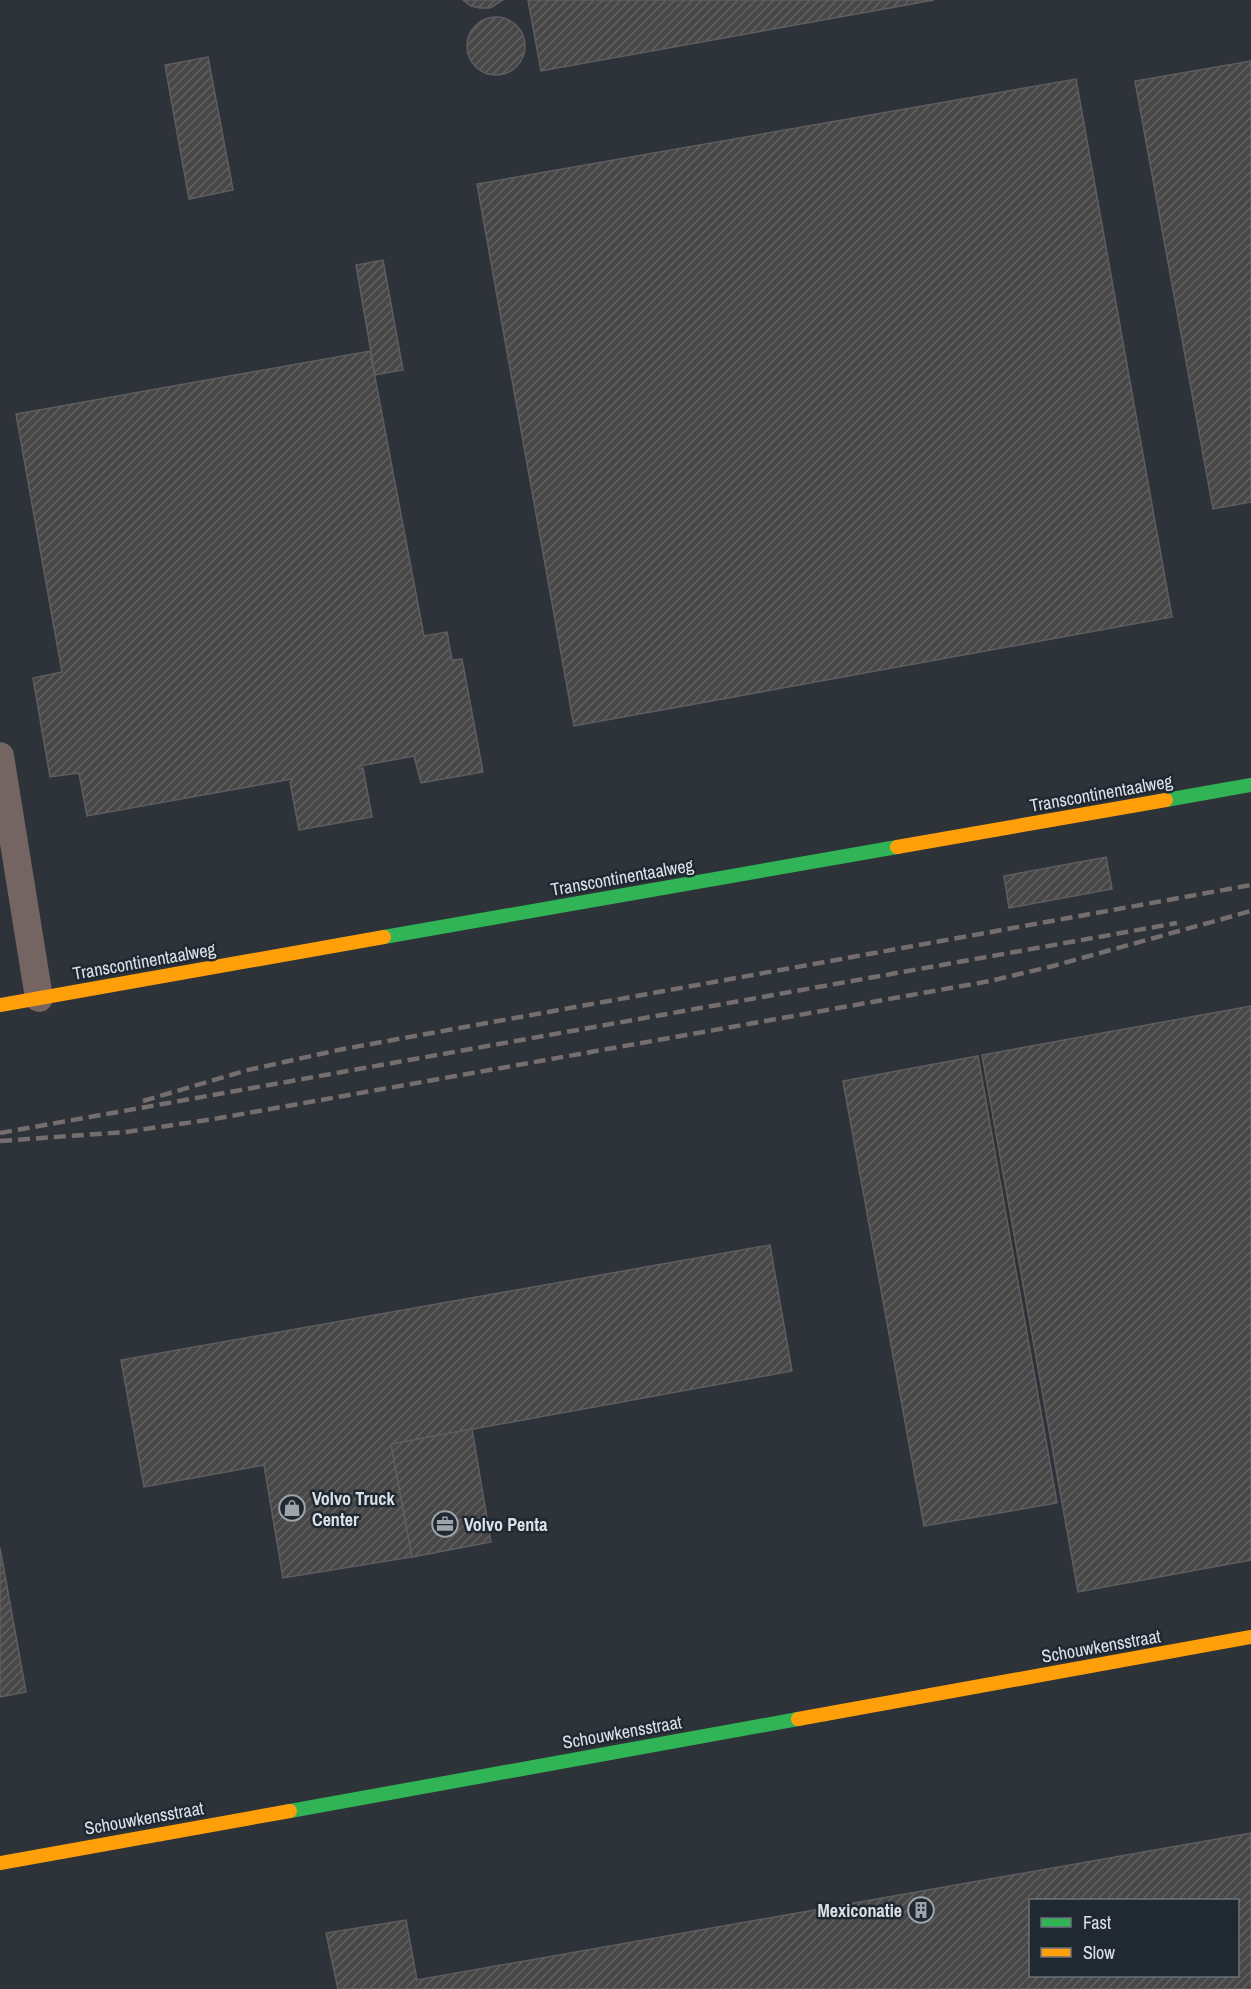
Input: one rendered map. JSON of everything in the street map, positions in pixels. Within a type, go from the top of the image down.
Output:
[{"type":"street","points":[[0,756],[39,998]]},
{"type":"street","name":"Transcontinentaalweg","points":[[0,1005],[1251,785]]},
{"type":"street","name":"Schouwkensstraat","points":[[0,1863],[1251,1637]]},
{"type":"building","points":[[463,0],[503,0],[490,8],[480,8],[471,6]]},
{"type":"building","points":[[528,0],[934,0],[541,71]]},
{"type":"building","points":[[496,17],[507,19],[517,25],[523,35],[525,46],[523,57],[517,67],[507,73],[496,75],[485,73],[475,67],[469,57],[467,46],[469,35],[475,25],[485,19]]},
{"type":"building","points":[[208,57],[233,190],[189,199],[165,65]]},
{"type":"building","points":[[1251,61],[1251,502],[1213,509],[1135,81]]},
{"type":"building","points":[[1076,79],[1172,617],[574,726],[477,184]]},
{"type":"building","points":[[383,260],[403,370],[375,375],[356,265]]},
{"type":"building","points":[[370,351],[424,636],[447,632],[452,660],[462,659],[483,772],[421,783],[414,756],[360,766],[360,769],[363,768],[372,817],[299,830],[290,782],[292,779],[87,816],[79,773],[50,777],[33,678],[62,672],[16,414]]},
{"type":"building","points":[[1106,857],[1112,889],[1009,908],[1004,876]]},
{"type":"building","points":[[1251,1006],[1251,1560],[1078,1592],[982,1055]]},
{"type":"building","points":[[978,1056],[1057,1503],[924,1526],[843,1081]]},
{"type":"building","points":[[770,1245],[792,1371],[391,1444],[412,1557],[283,1578],[264,1465],[144,1487],[121,1360]]},
{"type":"building","points":[[472,1429],[491,1542],[412,1557],[391,1444]]},
{"type":"building","points":[[0,1548],[26,1692],[0,1697]]},
{"type":"building","name":"Mexiconatie","points":[[1251,1833],[1251,1989],[338,1989],[326,1933],[406,1920],[417,1980]]},
{"type":"railway","points":[[143,1101],[248,1070],[343,1049],[1251,885]]},
{"type":"railway","points":[[0,1141],[125,1132],[214,1119],[990,981],[1053,966],[1251,911]]},
{"type":"railway","points":[[0,1133],[1177,923]]},
{"type":"traffic: fast","points":[[1166,800],[1251,785]]},
{"type":"traffic: fast","points":[[384,937],[897,847]]},
{"type":"traffic: fast","points":[[290,1811],[798,1719]]},
{"type":"traffic: slow","points":[[897,847],[1166,800]]},
{"type":"traffic: slow","points":[[0,1005],[384,937]]},
{"type":"traffic: slow","points":[[798,1719],[1251,1637]]},
{"type":"traffic: slow","points":[[0,1863],[290,1811]]},
{"type":"place","name":"Volvo Truck Center","points":[[292,1508]]},
{"type":"place","name":"Volvo Penta","points":[[445,1524]]},
{"type":"place","name":"Mexiconatie","points":[[921,1910]]}]
